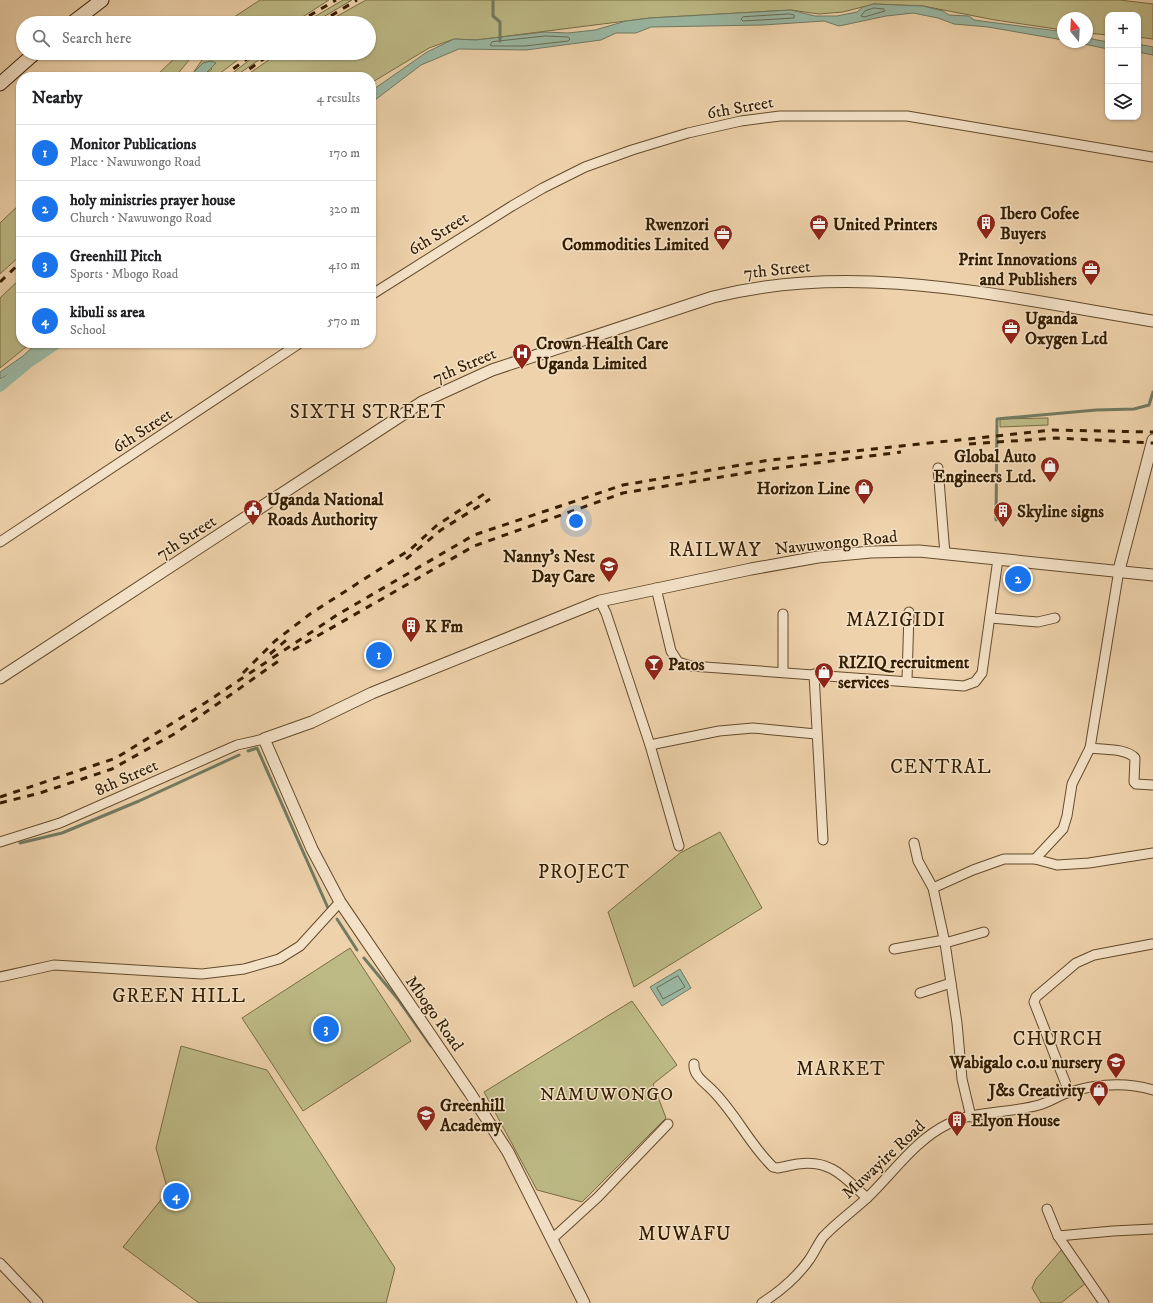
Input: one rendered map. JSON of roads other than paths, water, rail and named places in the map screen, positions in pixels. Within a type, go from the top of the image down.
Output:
[{"type":"main road","points":[[81,16],[102,0]]},
{"type":"main road","points":[[0,84],[27,60]]},
{"type":"street","name":"6th Street","points":[[376,292],[531,195],[585,167],[632,150],[688,133],[741,121],[796,116],[907,116],[1153,157]]},
{"type":"street","name":"7th Street","points":[[0,678],[422,402],[492,370],[712,297],[746,288],[782,284],[852,281],[927,285],[1153,322]]},
{"type":"street","name":"6th Street","points":[[0,542],[292,348]]},
{"type":"street","points":[[1035,858],[1063,829],[1067,816],[1072,784],[1090,748],[1119,570],[1153,440]]},
{"type":"street","points":[[938,468],[945,554]]},
{"type":"street","name":"Nawuwongo Road","points":[[264,739],[312,722],[372,693],[600,601],[656,588],[818,557],[871,552],[919,551],[1119,570],[1153,575]]},
{"type":"street","points":[[656,588],[671,651],[678,662],[691,666],[907,680],[964,686],[975,682],[982,673],[998,559]]},
{"type":"street","points":[[600,601],[606,613],[650,745],[679,846]]},
{"type":"street","points":[[907,680],[909,612]]},
{"type":"street","points":[[782,671],[783,614]]},
{"type":"street","points":[[990,618],[1038,622],[1055,618]]},
{"type":"street","points":[[814,674],[816,734],[823,840]]},
{"type":"street","points":[[650,745],[719,731],[753,728],[816,734]]},
{"type":"street","name":"8th Street","points":[[0,842],[60,823],[237,745],[264,739]]},
{"type":"street","name":"Mbogo Road","points":[[264,739],[312,849],[340,902],[470,1093],[508,1152],[584,1303]]},
{"type":"street","points":[[1090,748],[1125,752],[1132,755],[1135,758],[1134,782],[1136,784],[1153,786]]},
{"type":"street","points":[[914,843],[918,861],[933,888],[951,982],[957,1023],[962,1079],[971,1117]]},
{"type":"street","points":[[933,888],[1004,859],[1035,858],[1051,864],[1089,863],[1153,853]]},
{"type":"street","points":[[0,977],[54,965],[202,974],[244,969],[279,959],[300,946],[340,902]]},
{"type":"street","points":[[894,949],[944,941],[984,932]]},
{"type":"street","points":[[1069,1092],[1034,999],[1076,963],[1117,950],[1152,944]]},
{"type":"street","points":[[920,993],[951,982]]},
{"type":"street","points":[[694,1064],[694,1069],[698,1076],[714,1092],[773,1167],[777,1168],[808,1163],[828,1166],[842,1174],[867,1198]]},
{"type":"street","name":"Muwayire Road","points":[[762,1303],[794,1278],[808,1261],[822,1239],[832,1228],[867,1198],[921,1141],[934,1131],[950,1122],[971,1117],[1017,1110],[1041,1104],[1069,1092],[1108,1084],[1138,1086],[1153,1090]]},
{"type":"street","points":[[552,1239],[598,1197],[668,1124]]},
{"type":"street","points":[[1047,1209],[1058,1236],[1104,1303]]},
{"type":"street","points":[[1058,1236],[1113,1230],[1153,1229]]},
{"type":"street","points":[[0,1263],[38,1303]]},
{"type":"water","points":[[874,4],[923,6],[943,11],[949,15],[969,16],[974,20],[1057,31],[1057,39],[988,27],[954,24],[938,18],[913,13],[886,16],[839,26],[824,21],[763,25],[651,27],[636,33],[616,33],[601,40],[526,50],[459,49],[421,65],[376,99],[376,88],[427,52],[454,39],[476,40],[545,32],[568,33],[595,30],[626,21],[650,18],[791,10],[815,16],[837,16],[857,12],[863,7]]},
{"type":"water","points":[[1093,39],[1105,41],[1105,48],[1093,46]]},
{"type":"water","points":[[1141,45],[1153,47],[1153,55],[1141,53]]},
{"type":"water","points":[[211,61],[216,63],[207,72],[194,72],[203,63]]},
{"type":"water","points":[[32,348],[42,348],[32,356],[30,362],[0,388],[0,384],[26,364],[0,379],[0,372]]},
{"type":"water","points":[[680,969],[691,988],[662,1006],[650,987]]},
{"type":"waterway","points":[[493,0],[493,16],[500,22],[500,41]]},
{"type":"waterway","points":[[0,387],[30,362],[51,348]]},
{"type":"waterway","points":[[996,520],[997,419],[1096,410],[1134,409],[1149,405],[1153,392]]},
{"type":"waterway","points":[[248,751],[257,748],[328,908]]},
{"type":"waterway","points":[[20,843],[62,833],[139,801],[239,755]]},
{"type":"waterway","points":[[337,919],[357,950]]},
{"type":"waterway","points":[[364,958],[397,998],[431,1046]]},
{"type":"railway","points":[[309,16],[336,0]]},
{"type":"railway","points":[[331,16],[357,0]]},
{"type":"railway","points":[[229,72],[245,60]]},
{"type":"railway","points":[[245,72],[262,60]]},
{"type":"railway","points":[[0,282],[16,267]]},
{"type":"railway","points":[[0,797],[116,758],[205,703],[337,615],[474,535],[623,485],[770,460],[1052,430],[1153,432]]},
{"type":"railway","points":[[969,444],[1056,438],[1153,443]]},
{"type":"railway","points":[[293,650],[474,546],[623,493],[770,469],[901,452]]},
{"type":"railway","points":[[243,673],[275,641],[310,614],[411,549],[436,526],[487,492]]},
{"type":"railway","points":[[406,559],[441,530],[490,499]]},
{"type":"railway","points":[[270,654],[291,636]]},
{"type":"railway","points":[[0,803],[40,793],[112,769],[176,733],[280,660]]},
{"type":"place","name":"Ibero Cofee Buyers","points":[[986,240]]},
{"type":"place","name":"United Printers","points":[[819,241]]},
{"type":"place","name":"Rwenzori Commodities Limited","points":[[723,251]]},
{"type":"place","name":"Print Innovations and Publishers","points":[[1091,286]]},
{"type":"place","name":"Uganda Oxygen Ltd","points":[[1011,345]]},
{"type":"place","name":"Crown Health Care Uganda Limited","points":[[522,370]]},
{"type":"place","name":"Global Auto Engineers Ltd.","points":[[1050,483]]},
{"type":"place","name":"Horizon Line","points":[[864,505]]},
{"type":"place","name":"Uganda National Roads Authority","points":[[253,526]]},
{"type":"place","name":"Skyline signs","points":[[1003,528]]},
{"type":"place","name":"holy ministries prayer house","points":[[1018,579]]},
{"type":"place","name":"Nanny's Nest Day Care","points":[[609,583]]},
{"type":"place","name":"K Fm","points":[[411,643]]},
{"type":"place","name":"Monitor Publications","points":[[379,655]]},
{"type":"place","name":"Patos","points":[[654,681]]},
{"type":"place","name":"RIZIQ recruitment services","points":[[824,689]]},
{"type":"place","name":"Greenhill Pitch","points":[[326,1029]]},
{"type":"place","name":"Wabigalo c.o.u nursery","points":[[1116,1079]]},
{"type":"place","name":"J&s Creativity","points":[[1099,1107]]},
{"type":"place","name":"Greenhill Academy","points":[[426,1132]]},
{"type":"place","name":"Elyon House","points":[[957,1137]]},
{"type":"place","name":"kibuli ss area","points":[[176,1196]]},
{"type":"district","name":"SIXTH STREET","points":[[368,411]]},
{"type":"district","name":"RAILWAY","points":[[715,549]]},
{"type":"district","name":"MAZIGIDI","points":[[896,619]]},
{"type":"district","name":"CENTRAL","points":[[941,766]]},
{"type":"district","name":"PROJECT","points":[[584,871]]},
{"type":"district","name":"GREEN HILL","points":[[179,995]]},
{"type":"district","name":"CHURCH","points":[[1058,1038]]},
{"type":"district","name":"MARKET","points":[[841,1068]]},
{"type":"district","name":"NAMUWONGO","points":[[607,1094]]},
{"type":"district","name":"MUWAFU","points":[[685,1233]]}]
